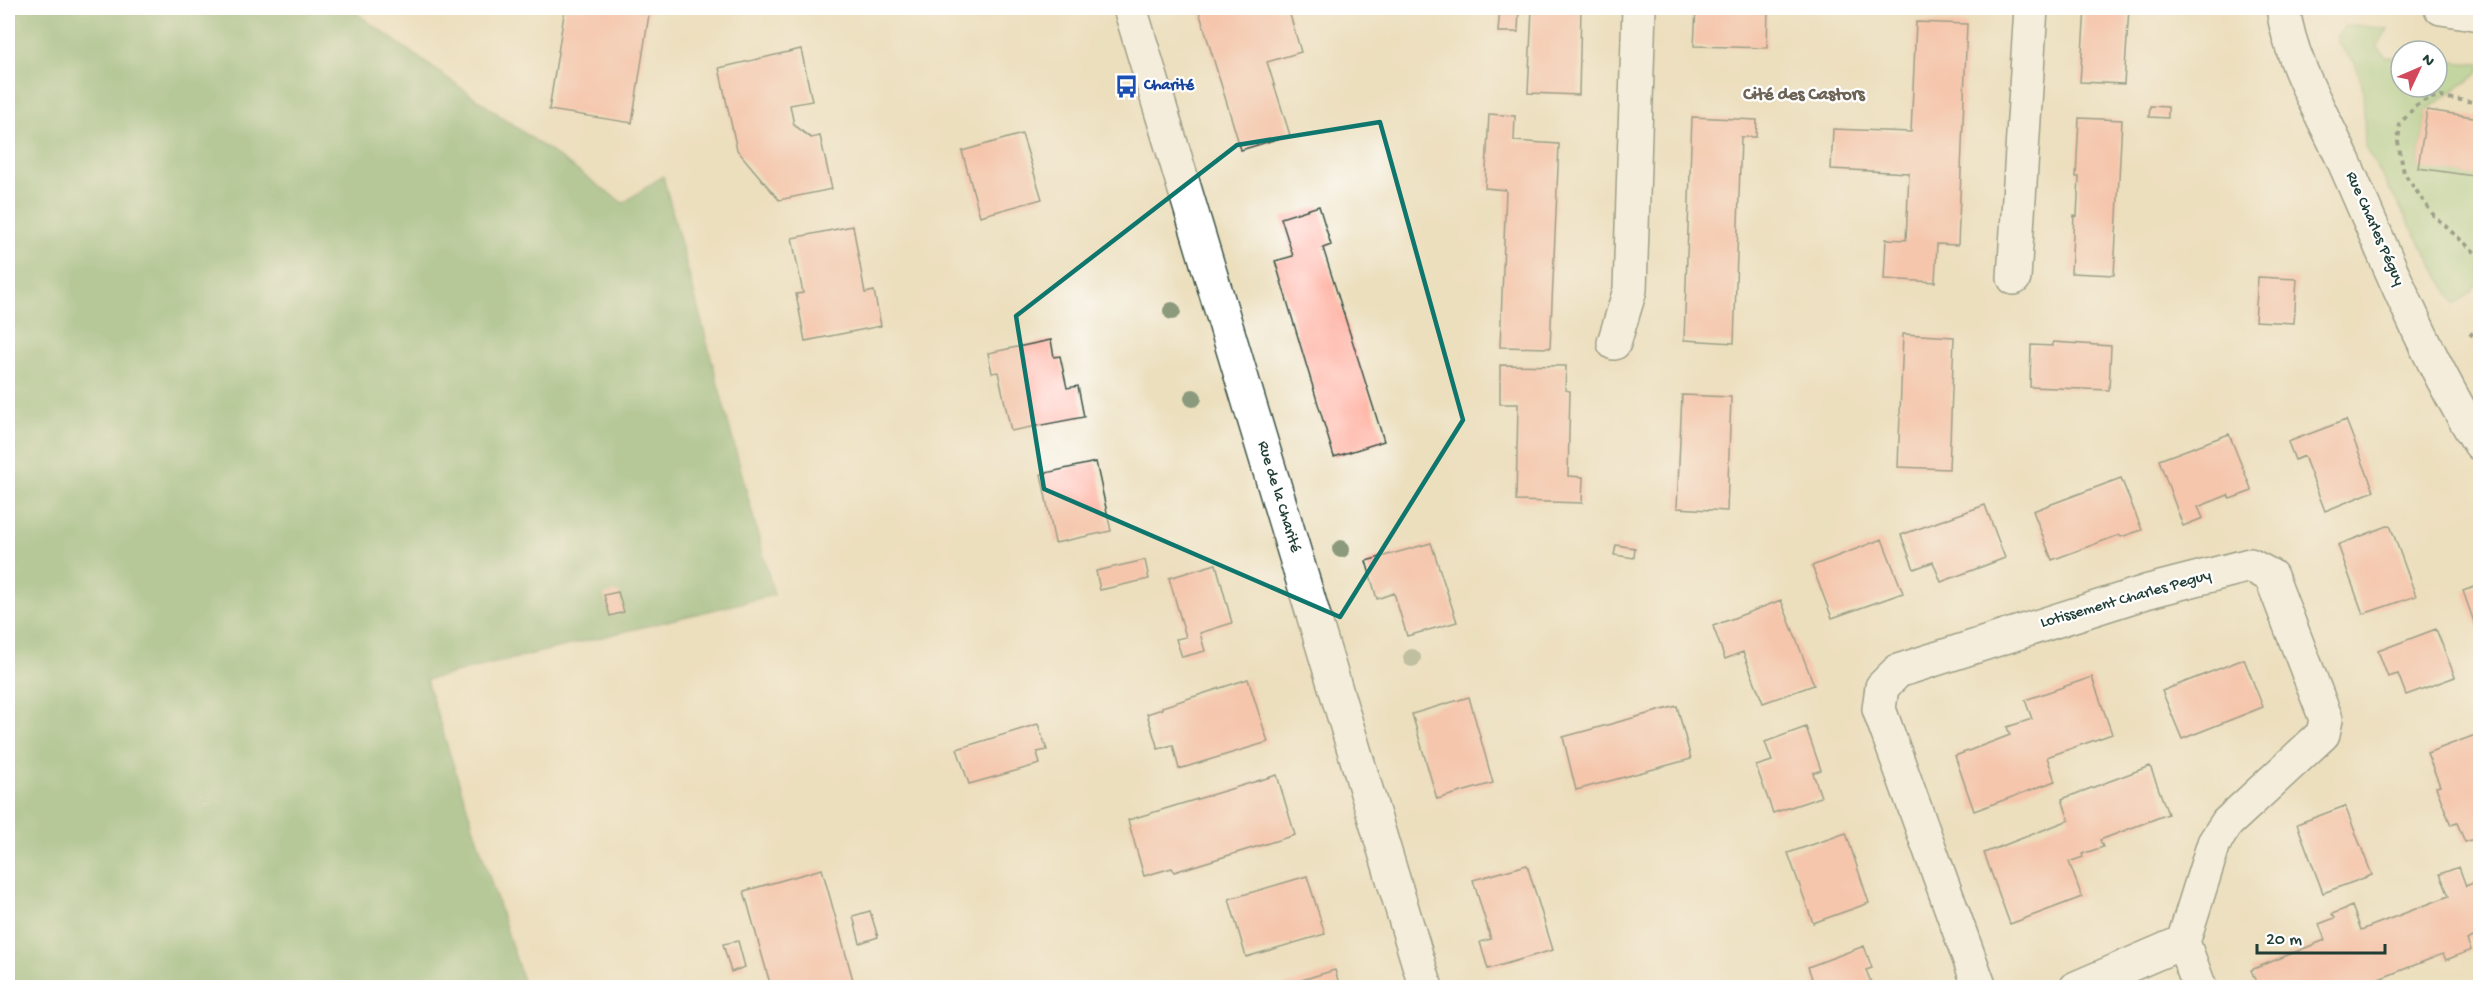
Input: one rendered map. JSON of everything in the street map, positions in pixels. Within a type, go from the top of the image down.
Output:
[{"type":"street","name":"Rue de la Charité","points":[[1130,8],[1426,987]]},
{"type":"street","points":[[1614,342],[1630,290],[1639,8]]},
{"type":"street","points":[[2014,278],[2031,8]]},
{"type":"street","name":"Rue Charles Péguy","points":[[2283,8],[2287,34],[2306,85],[2342,157],[2434,364],[2471,414],[2481,444]]},
{"type":"street","points":[[2441,8],[2481,14]]},
{"type":"street","name":"Lotissement Charles Peguy","points":[[1980,987],[1879,709],[1882,687],[1898,671],[2149,591],[2250,565],[2271,576],[2326,720],[2323,734],[2227,823],[2214,843],[2183,942]]},
{"type":"street","points":[[2076,987],[2183,942],[2200,987]]},
{"type":"path","points":[[2481,103],[2429,98],[2415,106],[2400,124],[2398,142],[2404,173],[2433,216],[2481,257]]},
{"type":"path","points":[[2470,336],[2481,324]]},
{"type":"highlighted area","points":[[1380,122],[1463,420],[1340,617],[1044,489],[1016,316],[1237,145]]},
{"type":"green space","points":[[8,8],[349,8],[623,203],[663,176],[774,595],[426,680],[525,987],[8,987]]},
{"type":"green space","points":[[2356,25],[2388,29],[2377,46],[2386,57],[2389,57],[2389,99],[2442,99],[2427,110],[2418,167],[2480,177],[2480,277],[2472,292],[2455,304],[2365,146],[2363,88],[2355,63],[2338,44],[2338,36],[2345,27]]},
{"type":"green space","points":[[2449,62],[2480,64],[2480,72],[2449,94]]},
{"type":"building","points":[[565,8],[650,8],[632,123],[549,110]]},
{"type":"building","points":[[1198,8],[1288,8],[1301,52],[1267,62],[1290,135],[1241,150]]},
{"type":"building","points":[[1500,8],[1519,8],[1518,32],[1498,32]]},
{"type":"building","points":[[1532,8],[1581,8],[1579,95],[1528,93]]},
{"type":"building","points":[[1696,8],[1768,8],[1767,48],[1694,46]]},
{"type":"building","points":[[2085,8],[2129,8],[2124,84],[2080,82]]},
{"type":"building","points":[[1916,22],[1967,24],[1958,245],[1937,244],[1935,282],[1884,279],[1886,239],[1906,240],[1909,173],[1831,169],[1833,129],[1911,132]]},
{"type":"building","points":[[801,49],[812,101],[790,105],[794,125],[811,138],[820,136],[832,189],[779,200],[737,150],[719,68]]},
{"type":"building","points":[[2150,106],[2168,107],[2168,118],[2149,117]]},
{"type":"building","points":[[2427,110],[2480,118],[2480,177],[2418,168]]},
{"type":"building","points":[[1489,114],[1515,116],[1514,141],[1559,144],[1550,348],[1500,347],[1506,190],[1485,188]]},
{"type":"building","points":[[1692,117],[1757,120],[1756,137],[1741,137],[1734,343],[1684,340]]},
{"type":"building","points":[[2079,118],[2122,120],[2114,275],[2071,273],[2074,215],[2077,216]]},
{"type":"building","points":[[1022,134],[1042,199],[980,216],[962,151]]},
{"type":"building","points":[[1319,206],[1331,245],[1323,248],[1384,441],[1334,457],[1275,261],[1293,256],[1281,218]]},
{"type":"building","points":[[853,226],[865,293],[874,291],[881,326],[805,341],[796,294],[803,293],[792,238]]},
{"type":"building","points":[[2258,277],[2297,279],[2294,323],[2255,321]]},
{"type":"building","points":[[1903,334],[1954,337],[1949,469],[1898,467]]},
{"type":"building","points":[[1051,340],[1054,357],[1060,356],[1067,388],[1078,386],[1084,417],[1011,431],[998,372],[992,373],[988,353]]},
{"type":"building","points":[[2053,342],[2111,346],[2109,390],[2030,387],[2031,345],[2053,346]]},
{"type":"building","points":[[1500,365],[1566,366],[1565,390],[1570,391],[1568,476],[1583,477],[1582,503],[1516,501],[1518,404],[1500,404]]},
{"type":"building","points":[[1682,395],[1731,397],[1727,511],[1677,508]]},
{"type":"building","points":[[2346,420],[2374,491],[2325,511],[2304,456],[2295,460],[2288,442]]},
{"type":"building","points":[[2229,434],[2252,491],[2230,499],[2228,495],[2198,507],[2203,518],[2183,526],[2159,460]]},
{"type":"building","points":[[1096,462],[1111,531],[1055,543],[1041,474]]},
{"type":"building","points":[[2121,478],[2142,530],[2121,537],[2119,535],[2052,560],[2033,511]]},
{"type":"building","points":[[1985,505],[2005,558],[1941,582],[1933,562],[1914,569],[1901,535]]},
{"type":"building","points":[[2390,525],[2416,596],[2363,614],[2338,545]]},
{"type":"building","points":[[1882,539],[1903,593],[1832,618],[1812,566]]},
{"type":"building","points":[[1431,543],[1457,622],[1407,636],[1394,593],[1377,599],[1366,561]]},
{"type":"building","points":[[1616,545],[1635,548],[1634,558],[1614,555]]},
{"type":"building","points":[[1145,560],[1149,579],[1100,590],[1096,571]]},
{"type":"building","points":[[1216,564],[1232,623],[1200,633],[1205,651],[1182,657],[1176,639],[1186,637],[1169,578]]},
{"type":"building","points":[[2480,585],[2480,622],[2475,625],[2463,591]]},
{"type":"building","points":[[618,592],[624,612],[610,616],[604,595]]},
{"type":"building","points":[[1781,600],[1814,685],[1763,703],[1743,652],[1725,659],[1713,626]]},
{"type":"building","points":[[2436,629],[2455,677],[2406,695],[2398,674],[2388,677],[2378,651]]},
{"type":"building","points":[[2244,659],[2263,707],[2182,739],[2162,691]]},
{"type":"building","points":[[2092,677],[2112,734],[2047,757],[2055,781],[1974,811],[1955,756],[2010,735],[2007,727],[2032,719],[2025,700]]},
{"type":"building","points":[[1248,679],[1268,742],[1179,769],[1173,745],[1158,749],[1147,714]]},
{"type":"building","points":[[1469,697],[1493,783],[1437,799],[1412,714]]},
{"type":"building","points":[[1677,706],[1691,759],[1576,790],[1563,737]]},
{"type":"building","points":[[1038,724],[1047,750],[1037,752],[1040,764],[969,784],[957,749]]},
{"type":"building","points":[[1806,727],[1821,770],[1813,773],[1821,797],[1773,813],[1756,766],[1772,761],[1765,742]]},
{"type":"building","points":[[2478,734],[2480,741],[2480,837],[2465,842],[2457,823],[2451,825],[2436,787],[2440,786],[2427,753]]},
{"type":"building","points":[[2150,766],[2168,814],[2100,840],[2103,847],[2082,854],[2083,857],[2069,862],[2082,897],[2010,924],[1984,853],[2069,820],[2062,799]]},
{"type":"building","points":[[1277,775],[1295,835],[1174,872],[1172,868],[1144,876],[1128,820]]},
{"type":"building","points":[[2345,806],[2372,875],[2323,893],[2297,824]]},
{"type":"building","points":[[1846,833],[1869,903],[1813,923],[1788,853]]},
{"type":"building","points":[[1527,865],[1553,950],[1488,969],[1480,942],[1491,939],[1473,880]]},
{"type":"building","points":[[2459,867],[2466,886],[2480,880],[2480,934],[2467,940],[2471,950],[2446,960],[2443,954],[2379,979],[2382,987],[2258,987],[2251,970],[2325,940],[2319,924],[2335,918],[2332,914],[2352,906],[2361,930],[2449,896],[2440,874]]},
{"type":"building","points":[[822,869],[855,987],[771,987],[744,891]]},
{"type":"building","points":[[1307,876],[1325,934],[1246,957],[1229,899]]},
{"type":"building","points":[[870,911],[878,937],[860,943],[853,916]]},
{"type":"building","points":[[738,941],[745,967],[731,972],[723,944]]},
{"type":"building","points":[[1864,946],[1872,968],[1866,970],[1873,987],[1815,987],[1808,967]]},
{"type":"building","points":[[1335,970],[1340,987],[1278,987]]},
{"type":"place","name":"Charité","points":[[1126,86]]},
{"type":"district","name":"Cité des Castors","points":[[1804,95]]}]
